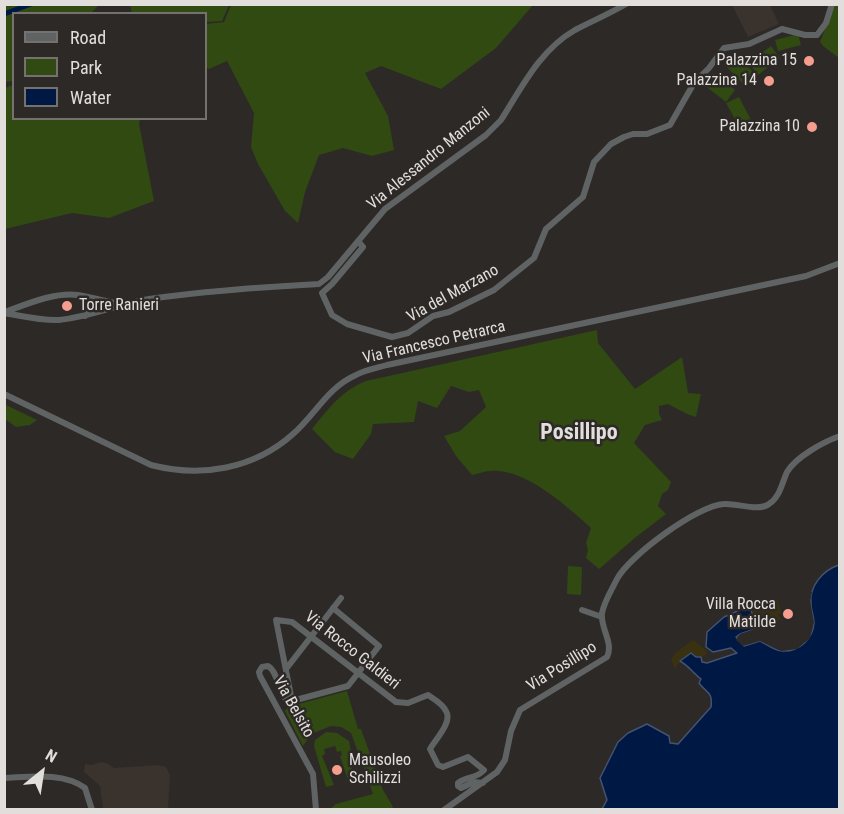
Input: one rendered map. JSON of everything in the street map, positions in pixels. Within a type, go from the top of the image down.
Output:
[{"type":"street","name":"Via Alessandro Manzoni","points":[[4,312],[57,320],[85,316],[123,305],[164,297],[252,287],[319,284],[328,277],[385,209],[491,130],[501,120],[536,63],[562,39],[574,30],[626,4]]},
{"type":"street","name":"Via del Marzano","points":[[358,241],[363,247],[322,293],[332,315],[347,324],[392,338],[408,333],[433,316],[471,302],[494,290],[534,258],[546,229],[583,197],[591,167],[604,150],[624,137],[658,131],[670,125],[694,83],[724,48],[749,44],[782,29],[806,35],[817,35],[826,23],[832,4]]},
{"type":"street","name":"Via Francesco Petrarca","points":[[4,394],[151,465],[191,471],[220,469],[244,463],[268,453],[293,434],[330,393],[357,374],[387,365],[806,276],[840,263]]},
{"type":"street","name":"Via Alessandro Manzoni","points":[[4,312],[68,295],[123,305]]},
{"type":"street","points":[[85,297],[87,308],[85,316]]},
{"type":"street","points":[[31,303],[29,309],[37,318]]},
{"type":"street","name":"Via Posillipo","points":[[444,810],[497,772],[505,760],[511,730],[520,710],[607,657],[609,648],[602,617],[605,604],[623,569],[678,523],[721,504],[761,507],[767,505],[777,496],[792,466],[817,446],[840,436]]},
{"type":"street","points":[[333,608],[379,646],[350,684],[343,688],[292,701],[286,669],[311,636],[333,608],[341,598]]},
{"type":"street","points":[[582,609],[602,617]]},
{"type":"street","name":"Via Rocco Galdieri","points":[[286,669],[276,620],[289,621],[311,636],[396,702],[408,704],[427,694],[443,707],[448,717],[430,750],[441,766],[467,757],[483,768],[483,772],[477,776],[459,782],[459,787],[474,782],[483,783]]},
{"type":"street","name":"Via Belsito","points":[[292,701],[285,699],[273,670],[268,666],[262,667],[259,672],[260,676],[280,709],[313,774],[316,810]]},
{"type":"street","points":[[4,778],[45,777],[74,782],[85,788],[92,809]]},
{"type":"shaded area","points":[[732,5],[770,5],[779,24],[748,37]]},
{"type":"shaded area","points":[[100,762],[107,763],[114,768],[158,765],[166,767],[170,775],[168,809],[103,809],[100,786],[84,772],[85,764],[92,765]]},
{"type":"green space","points":[[9,4],[99,5],[92,12],[12,12],[12,81],[5,82],[5,6]]},
{"type":"green space","points":[[130,4],[229,5],[222,21],[207,22],[207,12],[132,12]]},
{"type":"green space","points":[[231,4],[533,5],[496,48],[441,89],[381,66],[365,73],[388,116],[394,150],[372,156],[343,148],[319,155],[305,192],[298,223],[285,211],[258,164],[251,147],[254,113],[227,61],[207,68],[207,24],[224,22]]},
{"type":"green space","points":[[834,5],[839,5],[839,58],[820,42]]},
{"type":"green space","points":[[798,34],[801,45],[778,51],[775,40]]},
{"type":"green space","points":[[771,46],[780,58],[758,75],[749,63]]},
{"type":"green space","points":[[735,54],[755,74],[744,85],[724,64]]},
{"type":"green space","points":[[713,73],[735,90],[726,102],[704,85]]},
{"type":"green space","points":[[12,85],[12,120],[140,120],[154,201],[109,218],[72,213],[5,229],[5,88]]},
{"type":"green space","points":[[739,97],[752,122],[740,128],[726,103]]},
{"type":"green space","points":[[597,330],[598,343],[635,389],[682,357],[688,393],[701,394],[696,417],[668,404],[659,406],[662,420],[645,425],[634,443],[671,482],[668,490],[662,494],[658,506],[666,514],[599,569],[586,558],[588,550],[586,543],[591,528],[558,500],[517,475],[503,471],[486,471],[472,475],[456,456],[444,436],[460,431],[486,407],[479,390],[469,392],[451,386],[437,408],[418,401],[414,422],[373,424],[371,434],[353,459],[335,452],[312,429],[342,395],[366,381]]},
{"type":"green space","points":[[6,405],[37,420],[30,425],[16,427],[5,419]]},
{"type":"green space","points":[[568,566],[582,567],[581,595],[567,594]]},
{"type":"green space","points":[[347,691],[358,729],[361,729],[383,790],[393,809],[330,809],[336,804],[373,794],[351,733],[341,727],[331,726],[311,734],[303,746],[285,711],[288,707]]},
{"type":"green space","points":[[326,732],[337,733],[349,741],[352,758],[349,760],[355,777],[348,780],[340,756],[341,751],[337,752],[335,746],[324,749],[325,754],[322,756],[334,785],[326,787],[314,746],[315,740]]},
{"type":"sand","points":[[778,600],[781,613],[778,615],[781,619],[770,628],[758,628],[749,606],[759,602]]},
{"type":"sand","points":[[693,640],[706,650],[707,654],[695,656],[691,653],[682,658],[675,669],[671,660],[675,653]]},
{"type":"water","points":[[839,565],[839,809],[602,809],[607,800],[600,778],[618,742],[628,733],[647,724],[669,736],[670,743],[678,744],[711,707],[710,695],[699,683],[701,679],[680,661],[691,653],[696,657],[701,657],[702,662],[707,663],[737,653],[731,648],[713,652],[706,647],[707,632],[724,617],[749,606],[758,628],[736,637],[744,646],[760,641],[779,651],[799,647],[808,639],[813,629],[812,591],[823,575]]},
{"type":"pier","points":[[809,591],[812,592],[810,601],[814,622],[810,638],[797,649],[781,651],[760,641],[743,646],[736,640],[740,634],[761,627],[760,631],[739,639],[744,643],[761,638],[781,648],[795,646],[808,636],[811,622],[807,602]]},
{"type":"waterway","points":[[4,14],[31,4]]},
{"type":"place","name":"Palazzina 15","points":[[809,61]]},
{"type":"place","name":"Palazzina 14","points":[[769,81]]},
{"type":"place","name":"Palazzina 10","points":[[812,127]]},
{"type":"place","name":"Torre Ranieri","points":[[67,306]]},
{"type":"place","name":"Villa Rocca Matilde","points":[[788,614]]},
{"type":"place","name":"Mausoleo Schilizzi","points":[[337,770]]},
{"type":"district","name":"Posillipo","points":[[579,433]]}]
